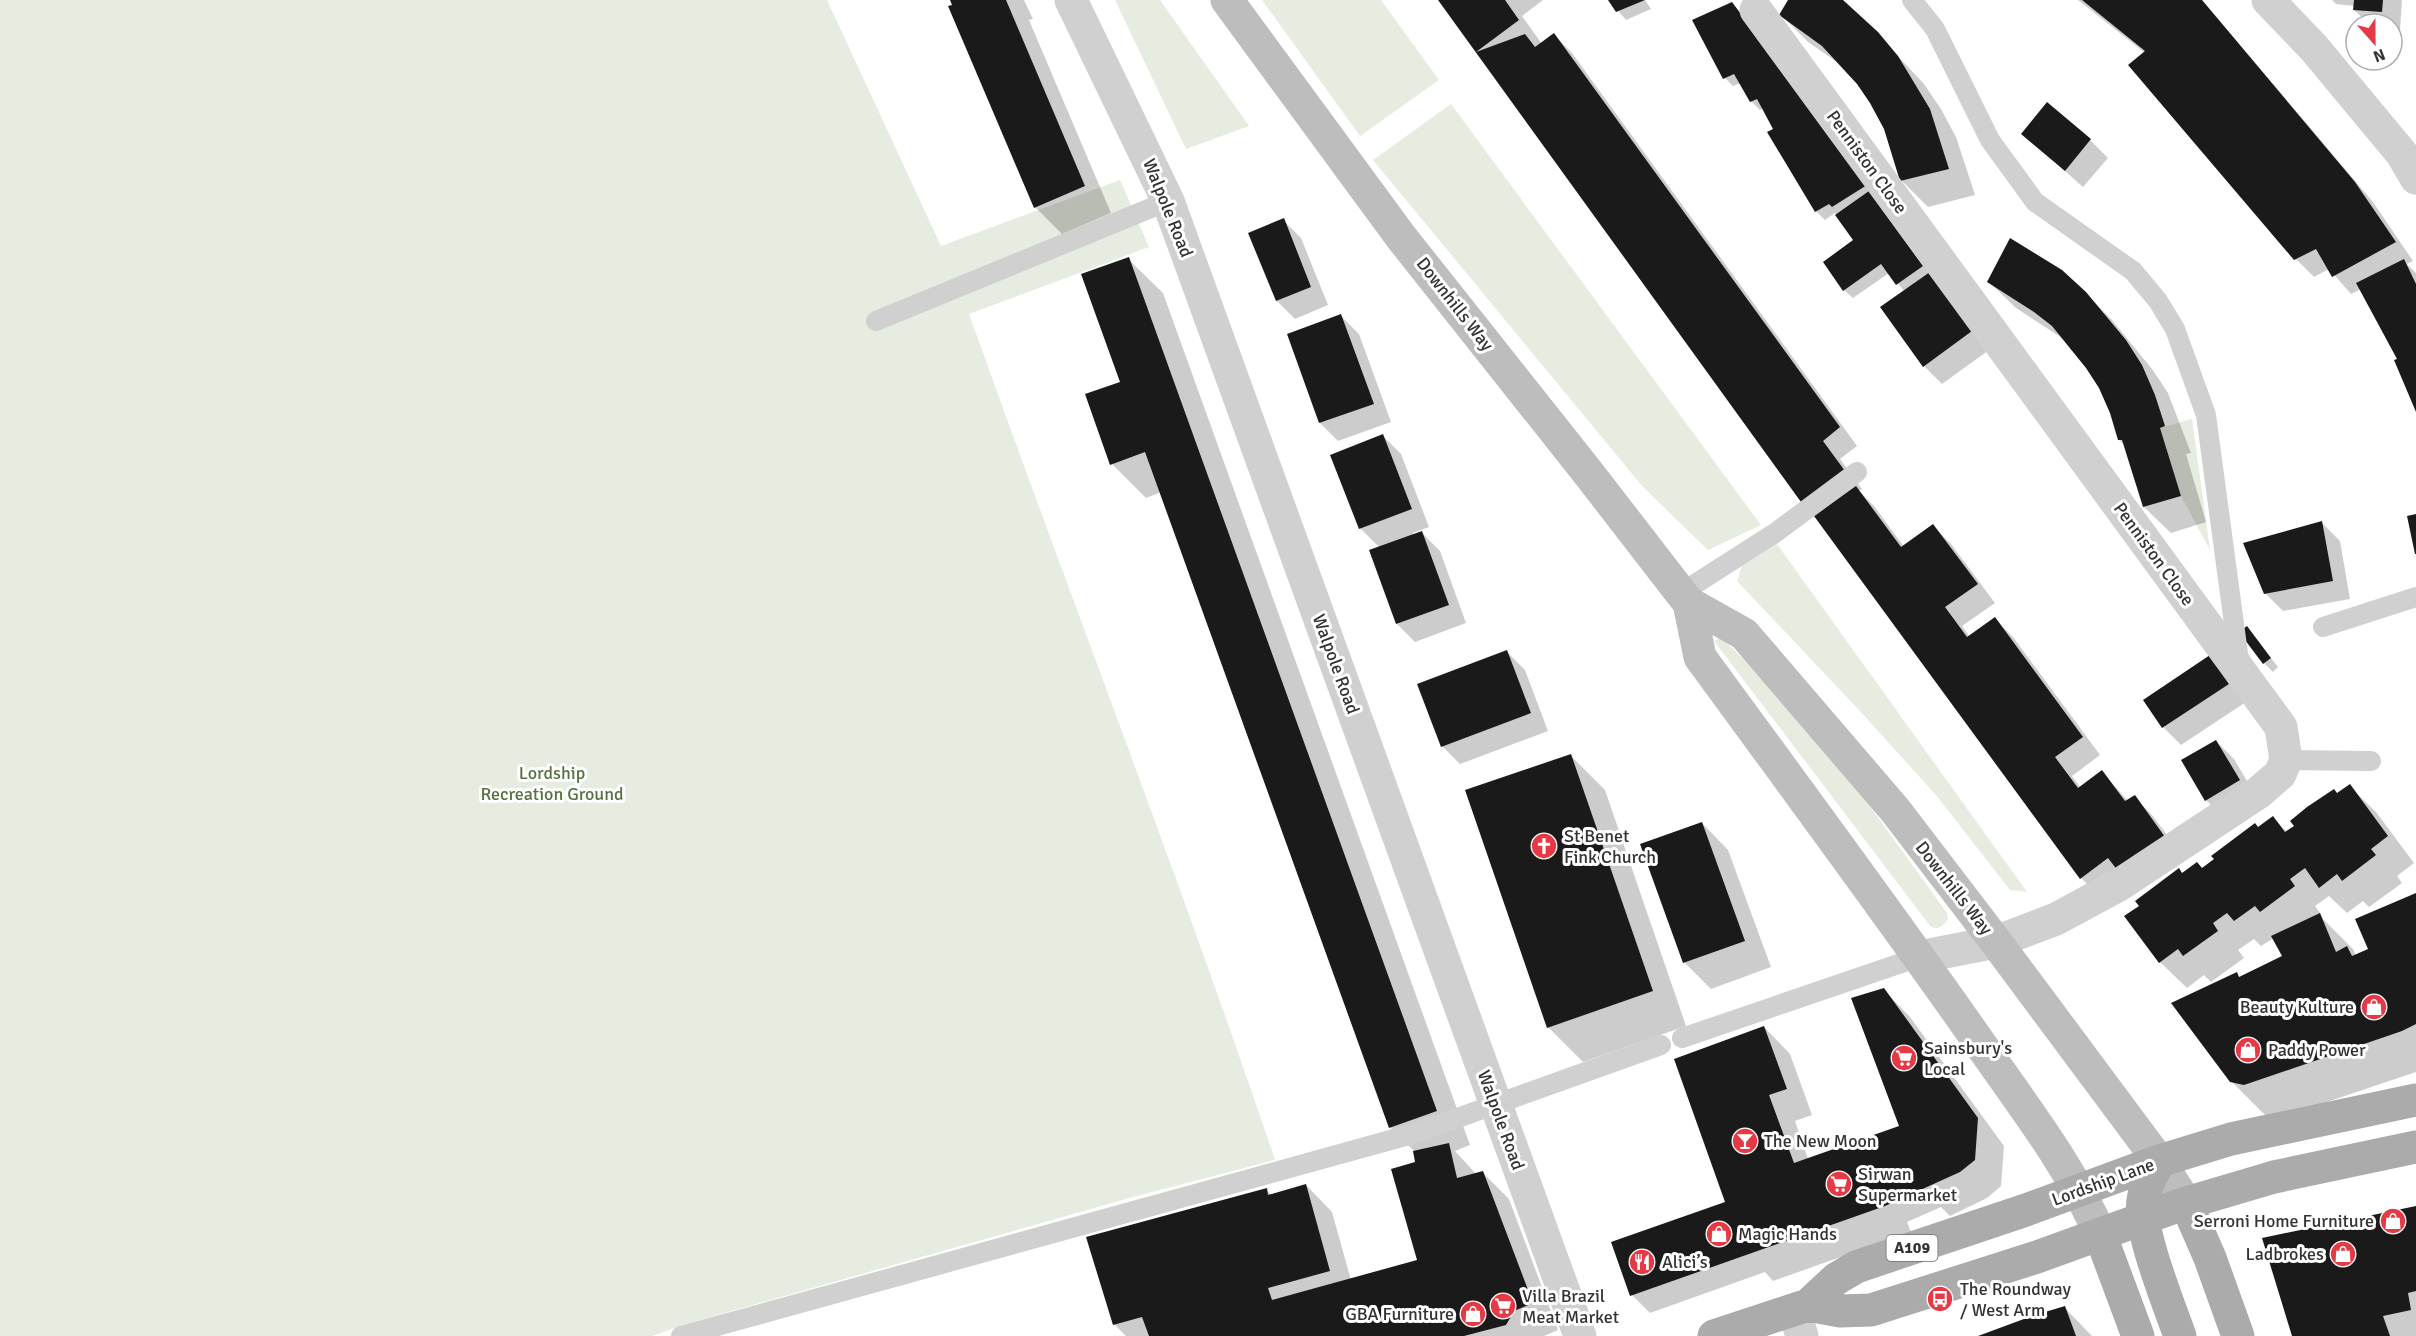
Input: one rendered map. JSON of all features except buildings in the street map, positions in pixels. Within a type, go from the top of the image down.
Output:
[{"type":"main road","name":"Downhills Way","points":[[1227,0],[1401,237],[1685,598],[1744,634],[1895,810],[1996,942],[2174,1183]]},
{"type":"main road","name":"Downhills Way","points":[[1685,598],[1700,657],[1919,957],[2090,1214]]},
{"type":"main road","name":"Lordship Lane","points":[[1801,1317],[1836,1279],[1856,1267],[2090,1214],[2143,1220],[2174,1183],[2231,1139],[2416,1100]]},
{"type":"main road","name":"Lordship Lane","points":[[1714,1336],[1801,1317],[1840,1311],[1871,1310],[2090,1214],[2174,1183],[2274,1177],[2416,1147]]},
{"type":"main road","points":[[2180,1336],[2148,1243],[2143,1220],[2143,1200],[2174,1183],[2210,1258],[2238,1336]]},
{"type":"main road","points":[[2090,1214],[2138,1336]]},
{"type":"street","name":"Walpole Road","points":[[1071,0],[1168,201],[1580,1336]]},
{"type":"street","points":[[2268,0],[2314,48],[2402,154],[2416,178]]},
{"type":"street","name":"Penniston Close","points":[[1756,10],[2281,727],[2286,760]]},
{"type":"street","points":[[1919,957],[1996,942],[2056,919],[2119,885],[2258,793],[2280,774],[2286,760]]},
{"type":"lane","points":[[1912,0],[1935,29],[1990,140],[2035,202],[2133,271],[2158,301],[2175,329],[2206,415],[2241,672]]},
{"type":"lane","points":[[876,321],[1168,201]]},
{"type":"lane","points":[[1685,598],[1857,472]]},
{"type":"lane","points":[[2324,627],[2416,597]]},
{"type":"lane","points":[[2286,760],[2371,760]]},
{"type":"lane","points":[[1682,1038],[1919,957]]},
{"type":"lane","points":[[681,1336],[1416,1133],[1662,1045]]},
{"type":"green space","name":"Lordship Recreation Ground","points":[[0,0],[827,0],[941,246],[1120,180],[1149,247],[969,314],[1163,842],[1275,1160],[1133,1197],[686,1324],[652,1336],[0,1336]]},
{"type":"green space","points":[[1115,0],[1160,0],[1249,126],[1186,149]]},
{"type":"green space","points":[[1262,0],[1381,0],[1439,80],[1360,136]]},
{"type":"green space","points":[[1451,104],[1761,525],[1708,550],[1643,487],[1373,160]]},
{"type":"green space","points":[[2192,419],[2210,550],[2181,496],[2160,428]]},
{"type":"green space","points":[[1777,544],[2027,892],[2010,890],[1936,795],[1737,581],[1742,566]]},
{"type":"green space","points":[[1721,637],[1766,682],[1848,776],[1947,913],[1948,919],[1943,925],[1939,928],[1931,927],[1714,641]]},
{"type":"place","name":"St Benet Fink Church","points":[[1544,846]]},
{"type":"place","name":"Beauty Kulture","points":[[2374,1007]]},
{"type":"place","name":"Paddy Power","points":[[2248,1050]]},
{"type":"place","name":"Sainsbury's Local","points":[[1904,1058]]},
{"type":"place","name":"The New Moon","points":[[1745,1141]]},
{"type":"place","name":"Sirwan Supermarket","points":[[1839,1184]]},
{"type":"place","name":"Serroni Home Furniture","points":[[2393,1221]]},
{"type":"place","name":"Magic Hands","points":[[1719,1234]]},
{"type":"place","name":"Ladbrokes","points":[[2343,1254]]},
{"type":"place","name":"Alici’s","points":[[1642,1262]]},
{"type":"place","name":"The Roundway / West Arm","points":[[1940,1299]]},
{"type":"place","name":"Villa Brazil Meat Market","points":[[1503,1306]]},
{"type":"place","name":"GBA Furniture","points":[[1473,1314]]}]
